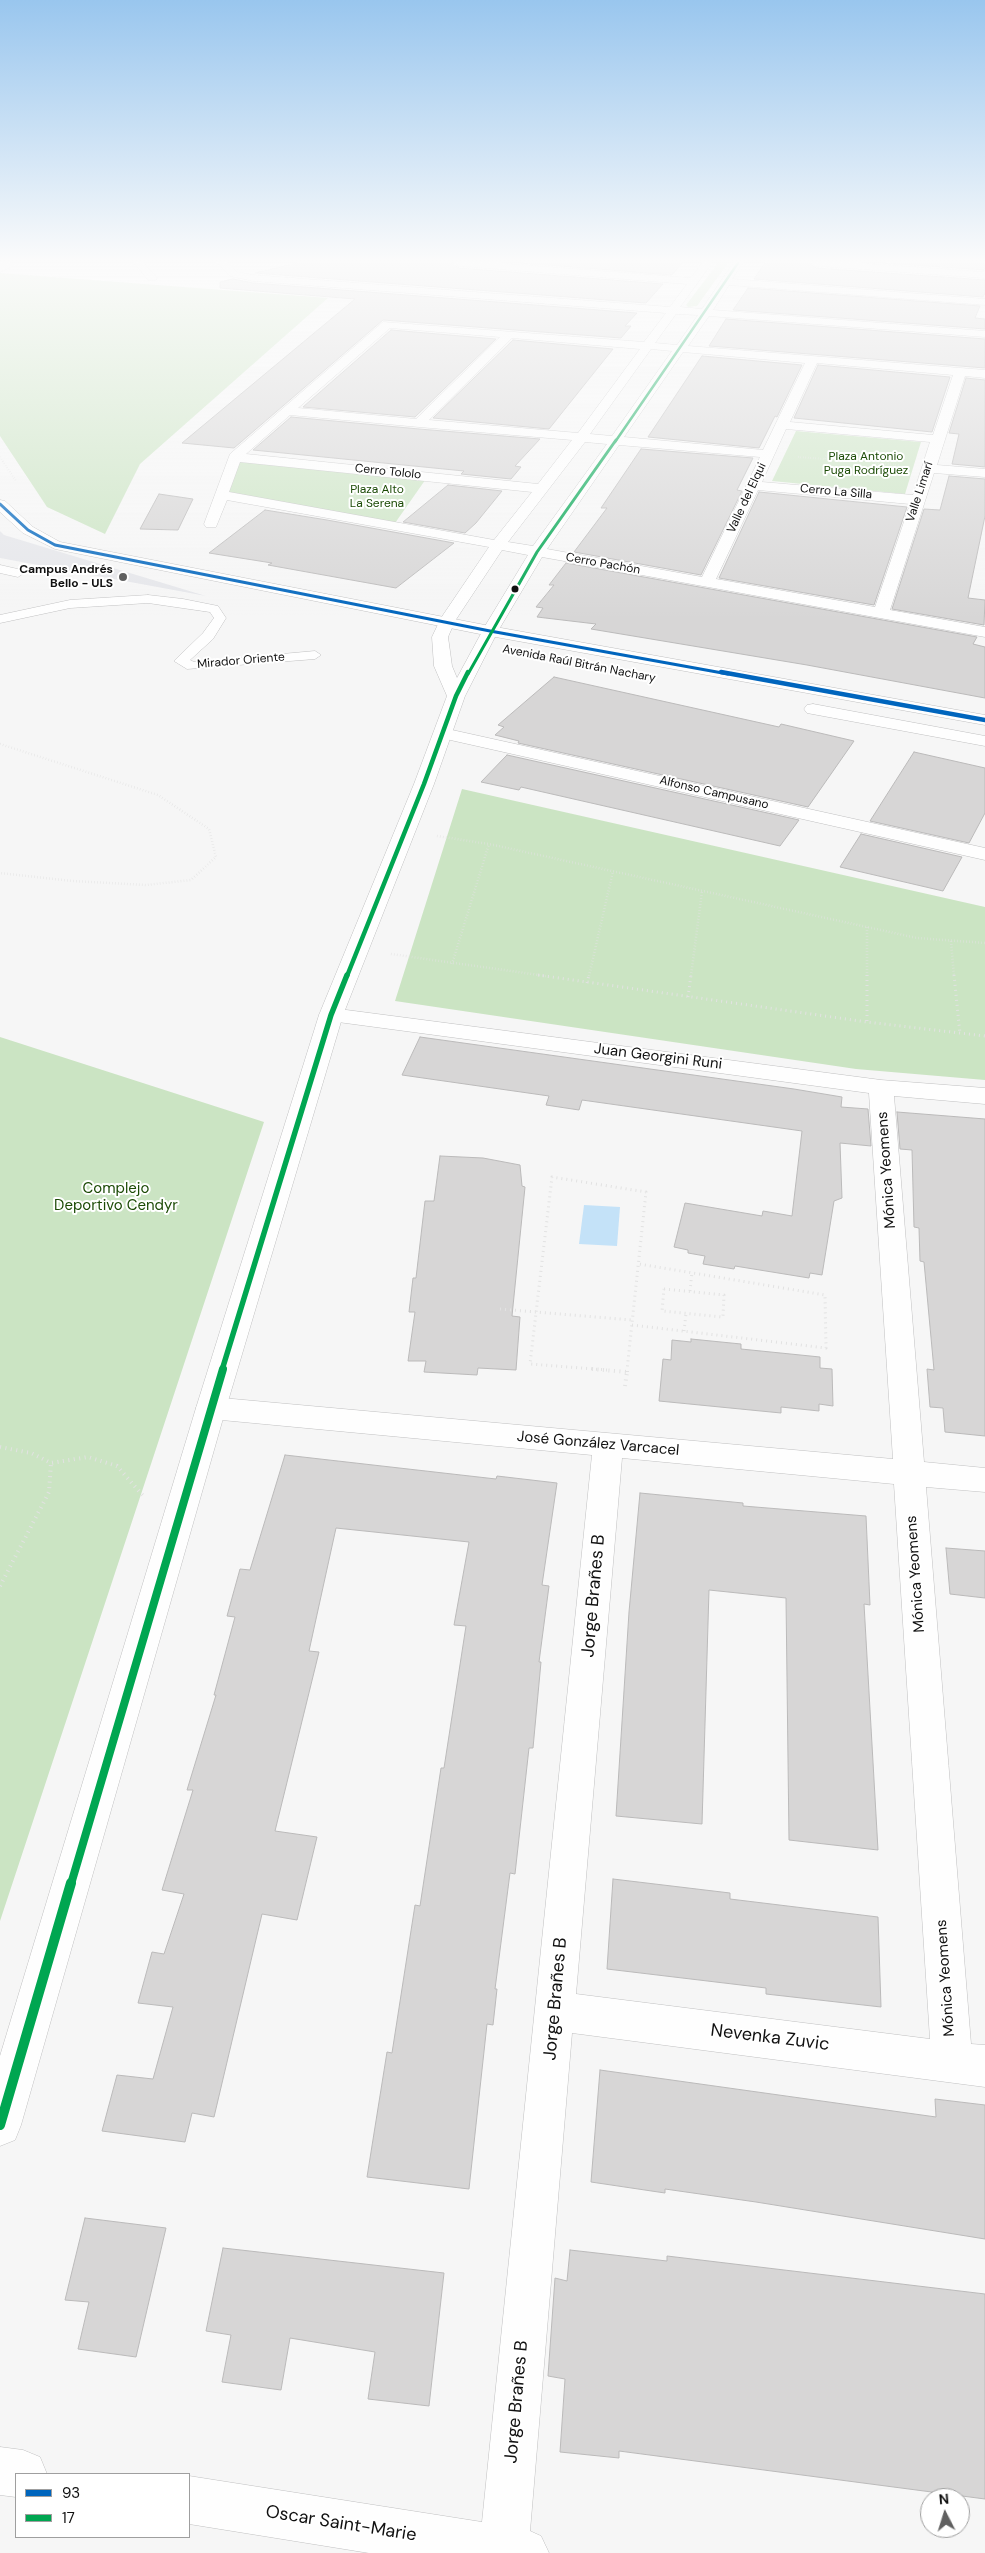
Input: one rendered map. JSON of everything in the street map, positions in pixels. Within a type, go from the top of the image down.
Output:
[{"type":"street","points":[[211,524],[235,456],[319,382]]},
{"type":"street","points":[[419,423],[460,382]]},
{"type":"street","points":[[456,696],[443,666],[443,629],[498,545],[622,382]]},
{"type":"street","points":[[0,2124],[211,1408],[331,1014],[405,832],[456,696],[486,638],[537,552],[656,382]]},
{"type":"street","name":"Valle del Elqui","points":[[707,582],[803,382]]},
{"type":"street","name":"Valle Limarí","points":[[881,614],[957,382]]},
{"type":"street","points":[[287,410],[768,454]]},
{"type":"street","points":[[783,425],[937,439]]},
{"type":"street","name":"Cerro Tololo","points":[[235,456],[542,489]]},
{"type":"street","points":[[927,468],[985,473]]},
{"type":"street","name":"Cerro La Silla","points":[[754,485],[917,500]]},
{"type":"street","name":"Cerro Pachón","points":[[221,495],[985,632]]},
{"type":"street","name":"Avenida Raúl Bitrán Nachary","points":[[0,504],[28,530],[55,545],[119,559],[208,590],[985,720]]},
{"type":"street","name":"Avenida Raúl Bitrán Nachary","points":[[486,638],[570,662]]},
{"type":"street","points":[[802,706],[985,741]]},
{"type":"street","name":"Alfonso Campusano","points":[[443,733],[985,854]]},
{"type":"street","name":"Juan Georgini Runi","points":[[331,1014],[881,1087],[985,1096]]},
{"type":"street","name":"Mónica Yeomens","points":[[881,1087],[909,1473],[968,2064]]},
{"type":"street","name":"José González Varcacel","points":[[211,1408],[985,1480]]},
{"type":"street","name":"Jorge Brañes B","points":[[510,2552],[554,2011],[608,1445]]},
{"type":"street","name":"Nevenka Zuvic","points":[[554,2011],[968,2064]]},
{"type":"street","points":[[0,2470],[18,2473]]},
{"type":"street","name":"Oscar Saint-Marie","points":[[190,2500],[510,2552]]},
{"type":"lane","points":[[0,568],[18,573]]},
{"type":"lane","name":"Mirador Oriente","points":[[0,619],[70,604],[148,599],[183,603],[214,609],[220,618],[208,636],[181,661],[192,666],[314,655]]},
{"type":"path","points":[[0,744],[158,795],[209,828],[216,856],[191,880],[146,886],[72,881],[0,873]]},
{"type":"path","points":[[405,832],[489,844],[918,938],[985,943]]},
{"type":"path","points":[[452,964],[489,844]]},
{"type":"path","points":[[587,983],[613,871]]},
{"type":"path","points":[[688,997],[702,891]]},
{"type":"path","points":[[867,927],[867,1022]]},
{"type":"path","points":[[951,941],[960,1034]]},
{"type":"path","points":[[358,948],[452,964],[587,983],[867,1022],[985,1036]]},
{"type":"path","points":[[625,1386],[627,1372],[632,1325],[632,1320],[639,1264],[646,1192],[552,1177],[530,1364],[627,1372]]},
{"type":"path","points":[[632,1325],[826,1348],[826,1295],[639,1264]]},
{"type":"path","points":[[690,1291],[692,1272]]},
{"type":"path","points":[[664,1289],[690,1291],[724,1295],[723,1318],[662,1311],[664,1289]]},
{"type":"path","points":[[500,1310],[632,1320]]},
{"type":"path","points":[[684,1331],[686,1314]]},
{"type":"path","points":[[0,1447],[31,1453],[52,1462],[88,1457],[117,1466],[150,1504],[177,1524]]},
{"type":"path","points":[[0,1586],[49,1492],[52,1462]]},
{"type":"shaded area","name":"Campus Andrés Bello - ULS","points":[[0,531],[4,535],[206,596],[0,558]]},
{"type":"green space","points":[[0,382],[233,382],[140,464],[105,534],[47,507],[0,436]]},
{"type":"green space","name":"Plaza Antonio Puga Rodríguez","points":[[796,431],[921,442],[905,494],[772,481]]},
{"type":"green space","name":"Plaza Alto La Serena","points":[[235,457],[428,476],[393,526],[221,495]]},
{"type":"green space","points":[[462,789],[985,907],[985,1080],[856,1069],[395,1001]]},
{"type":"green space","name":"Complejo Deportivo Cendyr","points":[[0,1037],[264,1122],[0,1921]]},
{"type":"water","points":[[584,1205],[620,1207],[617,1246],[579,1244]]},
{"type":"building","points":[[255,382],[311,382],[234,448],[182,443]]},
{"type":"building","points":[[331,382],[451,382],[415,417],[303,407]]},
{"type":"building","points":[[470,382],[586,382],[549,429],[433,418]]},
{"type":"building","points":[[685,382],[794,382],[759,448],[648,437]]},
{"type":"building","points":[[810,382],[948,382],[932,432],[794,418]]},
{"type":"building","points":[[965,382],[985,382],[985,467],[952,464],[959,434],[949,433]]},
{"type":"building","points":[[291,417],[540,439],[515,466],[521,467],[511,479],[461,474],[464,471],[253,450]]},
{"type":"building","points":[[641,449],[753,458],[737,490],[742,491],[701,575],[574,552],[607,508],[601,508]]},
{"type":"building","points":[[949,476],[985,479],[985,516],[968,598],[985,600],[984,625],[892,609],[924,509],[940,510]]},
{"type":"building","points":[[448,485],[502,491],[476,523],[465,533],[403,522]]},
{"type":"building","points":[[759,492],[907,507],[874,605],[719,578]]},
{"type":"building","points":[[159,494],[193,499],[178,530],[140,529]]},
{"type":"building","points":[[265,510],[454,543],[396,588],[268,565],[272,563],[209,553]]},
{"type":"building","points":[[566,563],[977,637],[973,644],[985,647],[985,698],[807,665],[591,629],[596,624],[537,617],[543,608],[536,607],[554,585],[549,585]]},
{"type":"building","points":[[554,677],[779,727],[781,724],[854,741],[808,807],[518,743],[519,741],[495,735],[504,727],[498,725]]},
{"type":"building","points":[[914,752],[985,768],[985,813],[969,843],[870,821]]},
{"type":"building","points":[[507,755],[799,820],[780,846],[521,787],[519,790],[481,782]]},
{"type":"building","points":[[861,834],[962,857],[943,891],[840,867]]},
{"type":"building","points":[[420,1037],[794,1089],[842,1097],[841,1107],[868,1109],[871,1146],[840,1143],[842,1198],[834,1201],[822,1275],[810,1273],[809,1278],[735,1266],[734,1269],[703,1264],[705,1256],[688,1253],[688,1250],[674,1247],[685,1203],[762,1216],[763,1211],[792,1216],[802,1131],[582,1100],[579,1110],[546,1105],[549,1096],[402,1075]]},
{"type":"building","points":[[897,1112],[985,1119],[985,1436],[945,1432],[943,1408],[930,1407],[927,1369],[934,1370],[924,1262],[920,1261],[919,1228],[914,1227],[912,1150],[900,1149]]},
{"type":"building","points":[[440,1156],[483,1158],[520,1165],[522,1186],[525,1187],[512,1316],[520,1317],[516,1370],[478,1368],[477,1375],[424,1372],[426,1361],[408,1361],[415,1312],[409,1312],[413,1278],[416,1278],[425,1201],[434,1201]]},
{"type":"building","points":[[691,1339],[741,1344],[741,1349],[820,1357],[820,1368],[832,1369],[833,1406],[819,1404],[819,1411],[781,1407],[781,1413],[659,1401],[663,1359],[671,1360],[672,1340],[691,1342]]},
{"type":"building","points":[[285,1455],[496,1479],[497,1476],[557,1483],[542,1585],[549,1586],[539,1662],[541,1662],[533,1748],[529,1748],[515,1874],[510,1873],[495,1989],[497,1989],[493,2025],[487,2024],[469,2189],[367,2177],[387,2052],[392,2053],[415,1905],[420,1906],[441,1768],[444,1768],[466,1626],[454,1625],[469,1542],[336,1528],[309,1651],[319,1652],[275,1831],[317,1837],[297,1920],[262,1914],[214,2117],[192,2113],[185,2142],[102,2131],[117,2075],[153,2079],[173,2007],[138,2003],[152,1952],[164,1954],[184,1894],[162,1890],[193,1790],[187,1790],[216,1695],[214,1695],[235,1617],[227,1616],[240,1569],[250,1570]]},
{"type":"building","points":[[640,1493],[743,1503],[743,1506],[866,1516],[870,1605],[864,1604],[878,1850],[789,1840],[786,1598],[709,1590],[702,1824],[616,1816],[629,1612]]},
{"type":"building","points":[[946,1548],[985,1551],[985,1598],[950,1594]]},
{"type":"building","points":[[613,1879],[730,1893],[730,1899],[878,1917],[881,2007],[766,1994],[766,1988],[607,1969]]},
{"type":"building","points":[[600,2070],[936,2117],[935,2099],[985,2105],[985,2239],[756,2202],[665,2189],[665,2193],[591,2182]]},
{"type":"building","points":[[85,2218],[166,2228],[136,2357],[78,2349],[89,2302],[65,2300]]},
{"type":"building","points":[[223,2248],[444,2273],[429,2406],[368,2399],[375,2352],[290,2338],[281,2390],[222,2382],[231,2335],[206,2331]]},
{"type":"building","points":[[570,2250],[667,2261],[667,2256],[985,2294],[985,2499],[970,2497],[970,2488],[920,2488],[920,2490],[619,2451],[619,2458],[560,2452],[565,2379],[548,2376],[555,2278],[567,2281]]},
{"type":"transit line","name":"17","points":[[0,2125],[211,1408],[331,1015],[424,784],[456,696],[490,631],[537,552],[657,382]]},
{"type":"transit line","name":"93","points":[[0,504],[28,530],[55,545],[490,631],[985,720]]},
{"type":"place","name":"Campus Andrés Bello - ULS","points":[[123,577]]}]
